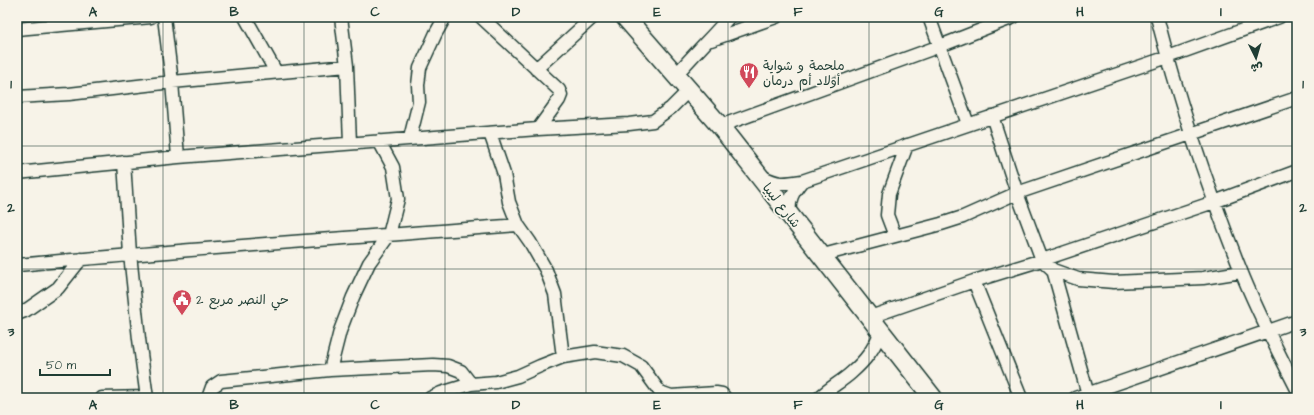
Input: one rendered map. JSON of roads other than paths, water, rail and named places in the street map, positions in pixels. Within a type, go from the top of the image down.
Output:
[{"type":"highway","name":"شارع ليبيا","points":[[625,17],[720,126],[933,398]]},
{"type":"street","points":[[17,29],[151,17]]},
{"type":"street","points":[[164,17],[172,82],[178,157]]},
{"type":"street","points":[[245,17],[276,72]]},
{"type":"street","points":[[341,17],[347,66],[350,143]]},
{"type":"street","points":[[410,138],[419,102],[418,85],[420,68],[445,17]]},
{"type":"street","points":[[481,17],[559,90],[561,96],[559,100],[538,129]]},
{"type":"street","points":[[536,70],[593,17]]},
{"type":"street","points":[[676,75],[729,17]]},
{"type":"street","points":[[709,40],[776,17]]},
{"type":"street","points":[[929,17],[968,124]]},
{"type":"street","points":[[720,126],[940,46],[1014,17]]},
{"type":"street","points":[[1158,17],[1168,57],[1214,202],[1241,272],[1297,389]]},
{"type":"street","points":[[758,174],[774,183],[780,184],[802,180],[1168,57],[1279,17]]},
{"type":"street","points":[[17,98],[347,66]]},
{"type":"street","points":[[17,173],[178,157],[410,138],[629,124],[653,121],[671,108],[689,90]]},
{"type":"street","points":[[822,255],[963,217],[1017,193],[1192,135],[1297,98]]},
{"type":"street","points":[[992,116],[1017,193],[1042,260],[1053,270],[1078,279],[1114,282],[1203,278],[1241,272]]},
{"type":"street","points":[[490,133],[504,174],[509,202],[518,225],[530,242],[546,270],[555,294],[563,357]]},
{"type":"street","points":[[330,370],[340,331],[353,297],[369,263],[389,235],[398,199],[393,167],[379,141]]},
{"type":"street","points":[[894,236],[887,215],[889,194],[907,145]]},
{"type":"street","points":[[102,398],[147,397],[130,254],[124,162]]},
{"type":"street","points":[[819,398],[851,373],[870,354],[876,345],[876,324],[974,281],[1042,260],[1214,202],[1297,171]]},
{"type":"street","points":[[791,216],[790,200],[794,190],[802,180]]},
{"type":"street","points":[[17,265],[130,254],[518,225]]},
{"type":"street","points":[[17,314],[26,311],[58,288],[81,259]]},
{"type":"street","points":[[1053,270],[1088,396]]},
{"type":"street","points":[[974,281],[1021,398]]},
{"type":"street","points":[[1075,398],[1088,396],[1297,321]]},
{"type":"street","points":[[430,398],[471,384],[496,382],[518,376],[563,357],[595,352],[624,356],[641,366],[660,392],[671,396],[716,393],[722,394],[725,398]]},
{"type":"street","points":[[208,398],[212,387],[221,381],[330,370],[433,365],[448,366],[461,371],[471,384]]},
{"type":"place","name":"ملحمة و شواية أولاد أم درمان","points":[[749,89]]},
{"type":"place","name":"حي النصر مربع 2","points":[[182,316]]}]
